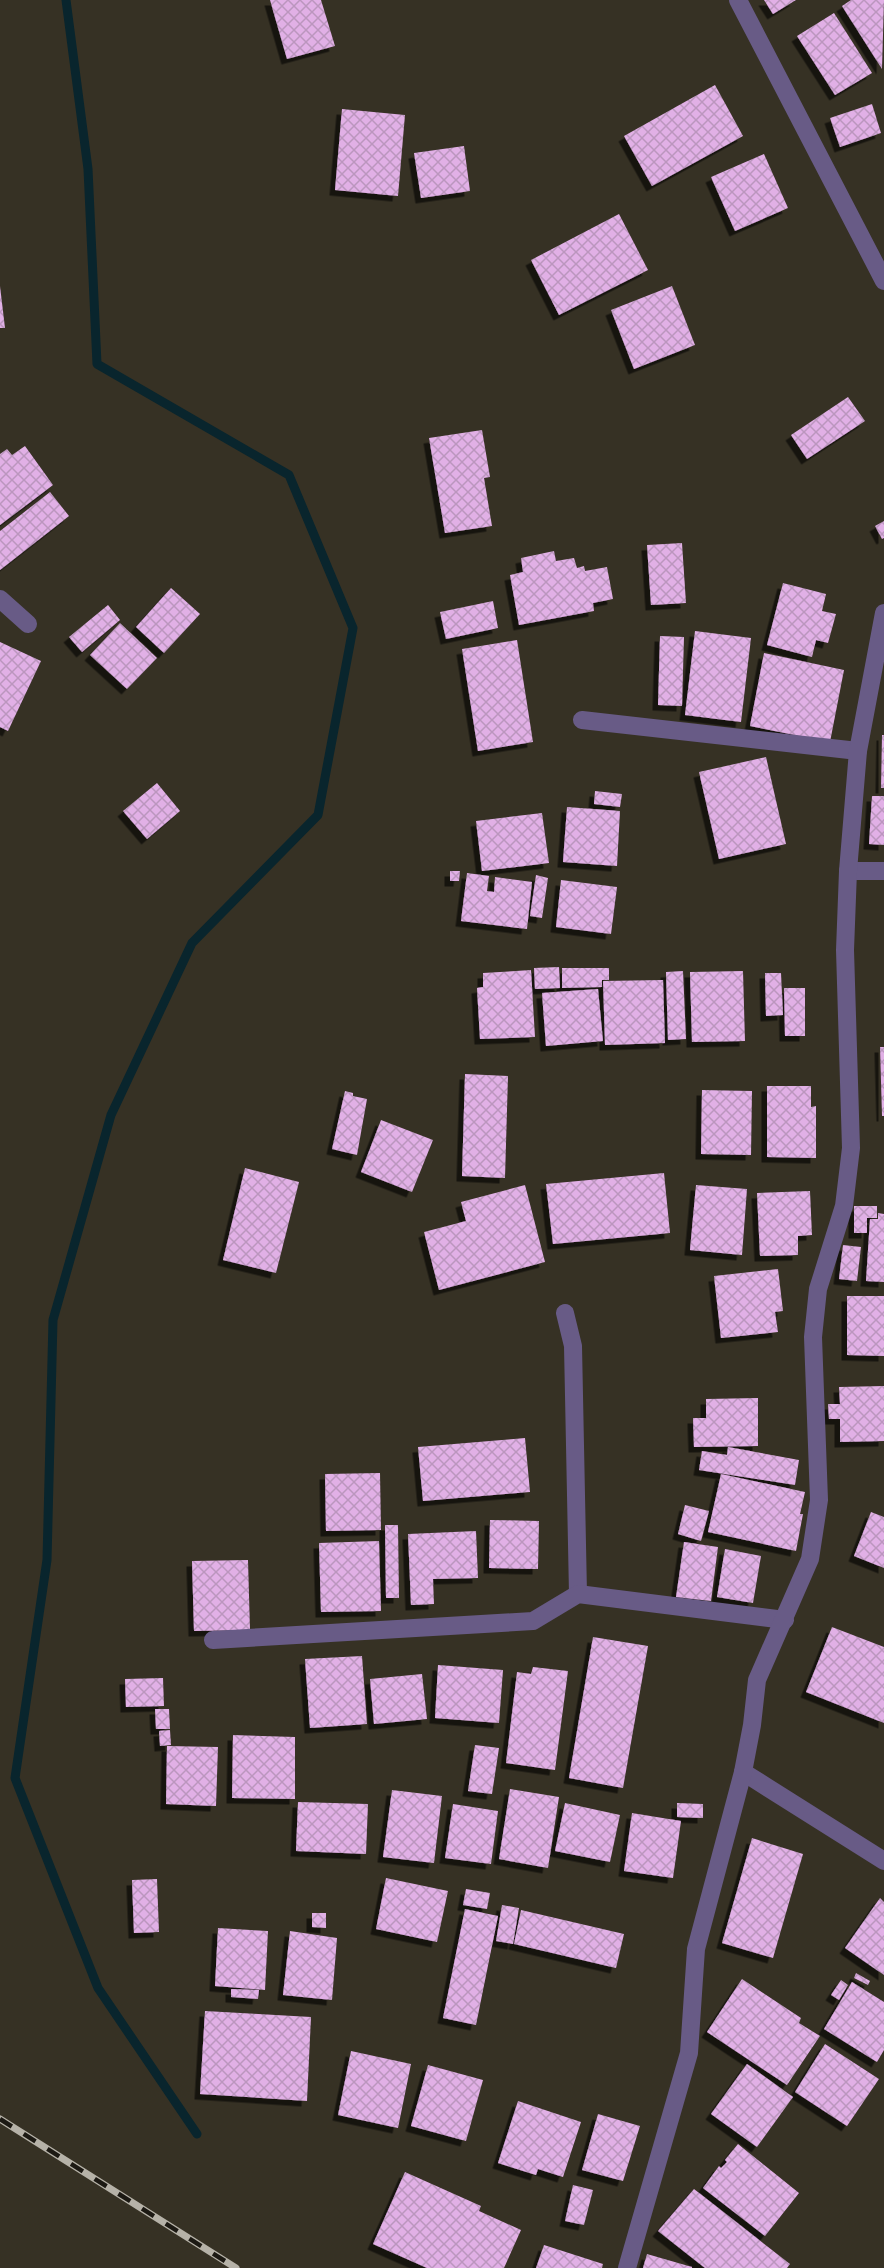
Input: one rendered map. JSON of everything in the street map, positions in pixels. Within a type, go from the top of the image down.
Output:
[{"type":"street","points":[[738,0],[884,281]]},
{"type":"street","points":[[0,598],[28,624]]},
{"type":"street","points":[[627,2268],[689,2053],[696,1949],[743,1772],[752,1725],[757,1680],[810,1559],[819,1500],[813,1337],[818,1289],[844,1206],[851,1148],[845,950],[848,871],[858,751],[884,613]]},
{"type":"street","points":[[582,720],[858,751]]},
{"type":"street","points":[[848,871],[884,871]]},
{"type":"street","points":[[565,1312],[573,1346],[578,1594]]},
{"type":"street","points":[[213,1640],[533,1621],[578,1594],[785,1620]]},
{"type":"street","points":[[743,1772],[884,1861]]},
{"type":"building","points":[[270,0],[321,0],[335,46],[287,59]]},
{"type":"building","points":[[764,0],[796,0],[773,14]]},
{"type":"building","points":[[851,0],[884,0],[882,69],[842,6]]},
{"type":"building","points":[[834,13],[872,73],[835,95],[797,36]]},
{"type":"building","points":[[715,85],[743,136],[652,186],[624,136]]},
{"type":"building","points":[[872,104],[881,133],[840,147],[830,118]]},
{"type":"building","points":[[342,109],[405,115],[398,196],[335,190]]},
{"type":"building","points":[[464,146],[470,191],[421,198],[414,153]]},
{"type":"building","points":[[764,154],[788,208],[735,231],[711,177]]},
{"type":"building","points":[[619,214],[648,270],[559,315],[531,260]]},
{"type":"building","points":[[0,286],[5,328],[0,328]]},
{"type":"building","points":[[672,286],[695,345],[634,369],[611,310]]},
{"type":"building","points":[[848,397],[865,421],[807,459],[791,435]]},
{"type":"building","points":[[482,430],[490,477],[484,478],[492,526],[445,533],[429,438]]},
{"type":"building","points":[[25,446],[53,485],[0,525],[0,454],[7,449],[12,455]]},
{"type":"building","points":[[50,492],[69,516],[0,570],[0,531]]},
{"type":"building","points":[[884,521],[884,538],[882,539],[875,526]]},
{"type":"building","points":[[682,543],[686,603],[651,605],[647,545]]},
{"type":"building","points":[[554,551],[556,561],[574,558],[577,568],[584,566],[585,571],[607,567],[613,599],[593,603],[594,611],[519,625],[510,575],[523,572],[521,558]]},
{"type":"building","points":[[783,583],[826,594],[822,611],[836,614],[828,643],[816,640],[812,657],[767,645]]},
{"type":"building","points":[[171,588],[200,614],[164,653],[136,627]]},
{"type":"building","points":[[493,601],[498,628],[446,639],[440,612]]},
{"type":"building","points":[[108,605],[120,620],[82,652],[69,637]]},
{"type":"building","points":[[120,623],[157,658],[127,689],[90,655]]},
{"type":"building","points":[[695,631],[751,638],[741,722],[685,715]]},
{"type":"building","points":[[660,636],[684,637],[682,706],[658,705]]},
{"type":"building","points":[[517,640],[533,742],[478,751],[462,649]]},
{"type":"building","points":[[0,642],[41,661],[8,731],[0,727]]},
{"type":"building","points":[[764,653],[844,670],[830,742],[750,726]]},
{"type":"building","points":[[882,735],[884,735],[884,788],[881,788]]},
{"type":"building","points":[[766,757],[786,844],[719,859],[699,772]]},
{"type":"building","points":[[157,783],[180,811],[147,839],[123,811]]},
{"type":"building","points":[[595,791],[622,794],[620,807],[594,804]]},
{"type":"building","points":[[872,796],[884,796],[884,845],[869,844]]},
{"type":"building","points":[[567,807],[620,811],[617,866],[563,862]]},
{"type":"building","points":[[542,813],[549,863],[482,871],[476,821]]},
{"type":"building","points":[[450,871],[460,871],[459,881],[450,881]]},
{"type":"building","points":[[467,873],[489,876],[487,891],[494,892],[495,877],[532,882],[527,929],[461,921]]},
{"type":"building","points":[[536,875],[548,878],[542,918],[530,916]]},
{"type":"building","points":[[561,880],[617,887],[611,934],[556,927]]},
{"type":"building","points":[[559,967],[560,988],[535,989],[534,968]]},
{"type":"building","points":[[562,968],[609,968],[609,980],[602,980],[602,987],[562,988]]},
{"type":"building","points":[[531,970],[535,1037],[480,1039],[477,988],[483,987],[483,973]]},
{"type":"building","points":[[683,971],[686,1039],[668,1040],[666,972]]},
{"type":"building","points":[[743,971],[745,1041],[692,1042],[690,972]]},
{"type":"building","points":[[765,973],[781,973],[783,1015],[766,1016]]},
{"type":"building","points":[[663,980],[665,1043],[605,1045],[603,981]]},
{"type":"building","points":[[784,988],[805,988],[805,1036],[785,1036]]},
{"type":"building","points":[[598,989],[603,1041],[546,1046],[542,993]]},
{"type":"building","points":[[880,1047],[884,1047],[884,1116],[882,1116]]},
{"type":"building","points":[[465,1074],[508,1076],[505,1178],[462,1176]]},
{"type":"building","points":[[767,1086],[811,1086],[811,1107],[816,1106],[816,1158],[767,1157]]},
{"type":"building","points":[[702,1090],[752,1091],[751,1155],[701,1154]]},
{"type":"building","points":[[345,1091],[353,1093],[353,1096],[367,1099],[357,1155],[332,1149]]},
{"type":"building","points":[[381,1120],[433,1140],[412,1192],[361,1172]]},
{"type":"building","points":[[245,1168],[299,1182],[276,1273],[223,1260]]},
{"type":"building","points":[[664,1173],[670,1233],[553,1244],[546,1184]]},
{"type":"building","points":[[525,1185],[545,1262],[439,1290],[424,1232],[466,1221],[461,1202]]},
{"type":"building","points":[[696,1185],[747,1189],[742,1255],[690,1250]]},
{"type":"building","points":[[810,1191],[812,1235],[798,1236],[798,1255],[760,1256],[757,1193]]},
{"type":"building","points":[[854,1206],[877,1206],[877,1218],[867,1218],[867,1233],[854,1233]]},
{"type":"building","points":[[878,1213],[884,1214],[884,1282],[866,1281],[870,1219],[878,1219]]},
{"type":"building","points":[[843,1245],[861,1247],[857,1281],[839,1279]]},
{"type":"building","points":[[778,1269],[783,1311],[775,1312],[778,1332],[721,1338],[714,1276]]},
{"type":"building","points":[[847,1296],[884,1296],[884,1356],[847,1355]]},
{"type":"building","points":[[884,1386],[884,1441],[840,1442],[840,1419],[829,1419],[828,1404],[840,1404],[839,1387]]},
{"type":"building","points":[[758,1398],[758,1446],[694,1447],[693,1418],[706,1418],[706,1399]]},
{"type":"building","points":[[525,1438],[530,1492],[423,1501],[418,1447]]},
{"type":"building","points":[[728,1447],[799,1460],[795,1485],[699,1470],[702,1451],[727,1455]]},
{"type":"building","points":[[380,1473],[381,1530],[326,1531],[325,1474]]},
{"type":"building","points":[[721,1474],[805,1492],[796,1551],[708,1532]]},
{"type":"building","points":[[685,1505],[709,1511],[701,1541],[678,1534]]},
{"type":"building","points":[[871,1512],[884,1517],[884,1568],[854,1556]]},
{"type":"building","points":[[490,1520],[539,1521],[538,1569],[489,1568]]},
{"type":"building","points":[[385,1525],[398,1525],[399,1598],[386,1598]]},
{"type":"building","points":[[476,1531],[478,1578],[433,1579],[434,1604],[411,1605],[408,1534]]},
{"type":"building","points":[[379,1541],[381,1611],[321,1612],[319,1543]]},
{"type":"building","points":[[684,1542],[718,1547],[711,1601],[676,1597]]},
{"type":"building","points":[[725,1549],[761,1556],[753,1603],[717,1597]]},
{"type":"building","points":[[248,1560],[250,1630],[194,1631],[192,1561]]},
{"type":"building","points":[[832,1627],[884,1647],[884,1723],[806,1692]]},
{"type":"building","points":[[593,1637],[648,1646],[623,1788],[569,1778]]},
{"type":"building","points":[[362,1656],[367,1724],[310,1728],[305,1659]]},
{"type":"building","points":[[438,1665],[503,1670],[499,1723],[435,1718]]},
{"type":"building","points":[[533,1667],[568,1671],[555,1770],[506,1763],[517,1672],[531,1674]]},
{"type":"building","points":[[422,1674],[427,1719],[374,1724],[370,1679]]},
{"type":"building","points":[[163,1678],[164,1706],[126,1707],[125,1679]]},
{"type":"building","points":[[155,1709],[169,1709],[170,1729],[156,1729]]},
{"type":"building","points":[[170,1730],[171,1745],[160,1746],[159,1731]]},
{"type":"building","points":[[233,1735],[295,1737],[295,1799],[232,1798]]},
{"type":"building","points":[[475,1745],[499,1748],[492,1794],[468,1791]]},
{"type":"building","points":[[167,1746],[218,1747],[216,1806],[166,1804]]},
{"type":"building","points":[[510,1789],[559,1797],[548,1868],[499,1859]]},
{"type":"building","points":[[392,1790],[442,1796],[434,1863],[383,1857]]},
{"type":"building","points":[[298,1802],[368,1804],[366,1854],[296,1851]]},
{"type":"building","points":[[565,1803],[620,1815],[610,1862],[555,1851]]},
{"type":"building","points":[[677,1803],[703,1804],[703,1818],[677,1817]]},
{"type":"building","points":[[453,1804],[498,1811],[491,1864],[445,1858]]},
{"type":"building","points":[[632,1813],[681,1821],[673,1878],[624,1871]]},
{"type":"building","points":[[752,1838],[803,1854],[773,1958],[722,1943]]},
{"type":"building","points":[[386,1878],[448,1891],[437,1942],[376,1929]]},
{"type":"building","points":[[157,1879],[159,1932],[134,1933],[132,1880]]},
{"type":"building","points":[[466,1889],[490,1893],[487,1909],[463,1905]]},
{"type":"building","points":[[880,1898],[884,1902],[884,1975],[845,1948]]},
{"type":"building","points":[[502,1905],[519,1908],[513,1944],[496,1941]]},
{"type":"building","points":[[465,1909],[498,1916],[476,2025],[443,2018]]},
{"type":"building","points":[[521,1910],[624,1934],[616,1968],[514,1944]]},
{"type":"building","points":[[312,1913],[326,1913],[326,1928],[312,1927]]},
{"type":"building","points":[[218,1928],[268,1931],[265,1990],[215,1986]]},
{"type":"building","points":[[290,1931],[337,1938],[332,2000],[283,1995]]},
{"type":"building","points":[[856,1973],[870,1981],[868,1985],[854,1978]]},
{"type":"building","points":[[742,1979],[801,2018],[799,2023],[820,2036],[787,2085],[707,2032]]},
{"type":"building","points":[[841,1980],[848,1985],[839,2000],[831,1995]]},
{"type":"building","points":[[852,1982],[884,2002],[884,2050],[877,2062],[824,2029]]},
{"type":"building","points":[[231,1989],[259,1990],[258,1999],[231,1997]]},
{"type":"building","points":[[205,2011],[311,2017],[307,2101],[200,2094]]},
{"type":"building","points":[[825,2044],[879,2079],[847,2126],[795,2092]]},
{"type":"building","points":[[351,2051],[411,2064],[398,2128],[338,2115]]},
{"type":"building","points":[[747,2064],[793,2097],[757,2147],[711,2114]]},
{"type":"building","points":[[428,2065],[483,2080],[466,2141],[411,2126]]},
{"type":"building","points":[[518,2101],[581,2122],[563,2177],[538,2169],[536,2175],[498,2163]]},
{"type":"building","points":[[598,2114],[640,2126],[623,2181],[582,2170]]},
{"type":"building","points":[[738,2144],[799,2193],[765,2236],[703,2188],[719,2166],[721,2168],[727,2162],[725,2160]]},
{"type":"building","points":[[405,2172],[481,2206],[479,2211],[521,2230],[504,2268],[427,2268],[373,2244]]},
{"type":"building","points":[[573,2185],[593,2190],[584,2225],[565,2221]]},
{"type":"building","points":[[694,2189],[790,2264],[787,2268],[705,2268],[658,2231]]},
{"type":"building","points":[[544,2245],[603,2264],[602,2268],[536,2268]]},
{"type":"building","points":[[647,2254],[692,2267],[692,2268],[643,2268]]},
{"type":"waterway","points":[[66,0],[88,169],[97,364],[289,475],[353,628],[318,815],[192,943],[111,1115],[53,1320],[47,1560],[15,1778],[98,1988],[197,2134]]},
{"type":"railway","points":[[0,2119],[236,2268]]}]
